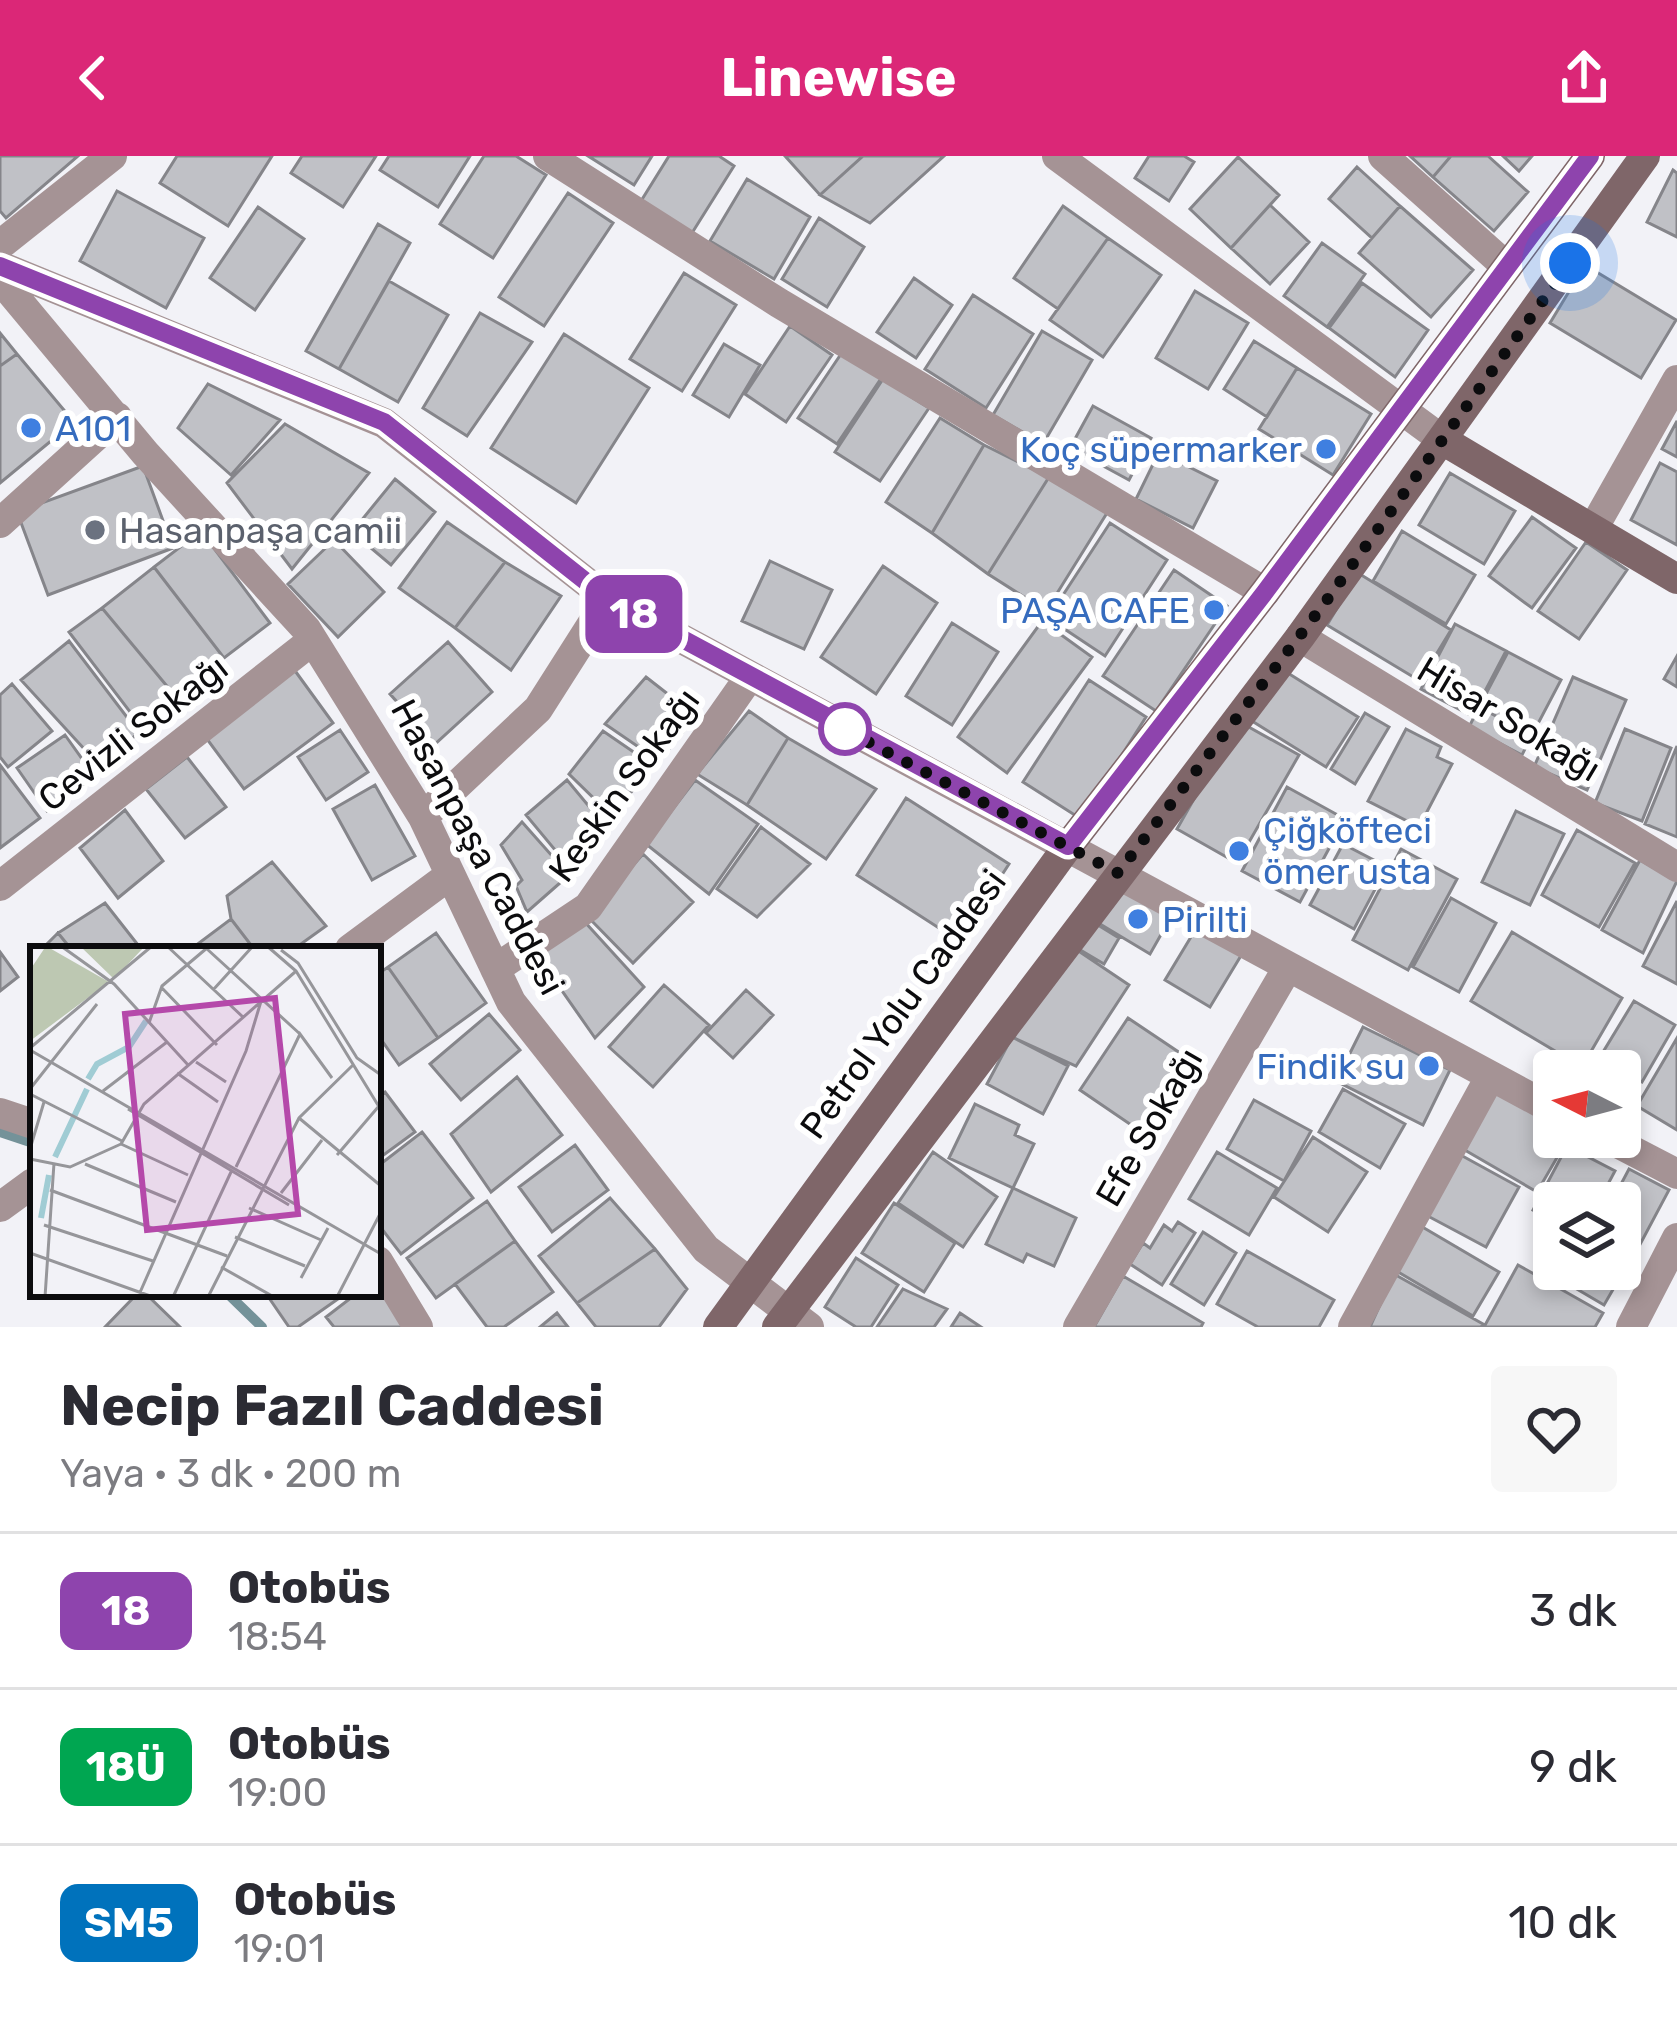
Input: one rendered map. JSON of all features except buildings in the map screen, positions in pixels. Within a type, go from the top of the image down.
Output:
[{"type":"main road","name":"Petrol Yolu Caddesi","points":[[718,1327],[1068,846],[1265,592],[1590,156]]},
{"type":"main road","points":[[792,1322],[1118,873],[1444,441],[1645,156]]},
{"type":"main road","points":[[1444,441],[1677,579]]},
{"type":"street","points":[[0,245],[112,156]]},
{"type":"street","points":[[548,156],[779,303],[1265,592]]},
{"type":"street","points":[[1057,156],[1444,441]]},
{"type":"street","points":[[1383,156],[1506,266]]},
{"type":"street","points":[[0,266],[384,422],[608,599],[748,679],[1068,846],[1533,1099]]},
{"type":"street","name":"Hasanpaşa Caddesi","points":[[0,279],[314,640],[423,817],[511,1002],[706,1250],[748,1280],[792,1322]]},
{"type":"street","points":[[1593,529],[1677,380]]},
{"type":"street","points":[[0,523],[117,417]]},
{"type":"street","points":[[423,817],[538,709],[608,599]]},
{"type":"street","name":"Hisar Sokağı","points":[[1300,637],[1677,867]]},
{"type":"street","name":"Cevizli Sokağı","points":[[0,886],[314,640]]},
{"type":"street","name":"Keskin Sokağı","points":[[495,969],[588,907],[748,679]]},
{"type":"street","points":[[354,946],[450,874]]},
{"type":"street","name":"Efe Sokağı","points":[[1078,1327],[1288,967]]},
{"type":"street","points":[[1353,1327],[1490,1077]]},
{"type":"street","points":[[0,1113],[30,1123]]},
{"type":"street","points":[[1641,1155],[1677,1174]]},
{"type":"street","points":[[0,1207],[30,1185]]},
{"type":"street","points":[[1631,1327],[1677,1238]]},
{"type":"street","points":[[381,1267],[418,1327]]},
{"type":"waterway","points":[[0,1132],[30,1142]]},
{"type":"waterway","points":[[231,1297],[262,1327]]},
{"type":"bus line","name":"18","points":[[0,266],[384,422],[608,599],[748,679],[1068,846],[1265,592],[1590,156]]},
{"type":"place","name":"A101","points":[[31,428]]},
{"type":"place","name":"Koç süpermarker","points":[[1326,449]]},
{"type":"place","name":"Hasanpaşa camii","points":[[95,530]]},
{"type":"place","name":"PAŞA CAFE","points":[[1214,610]]},
{"type":"place","name":"Çiğköfteci ömer usta","points":[[1239,851]]},
{"type":"place","name":"Pirilti","points":[[1138,919]]},
{"type":"place","name":"Findik su","points":[[1429,1066]]},
{"type":"route","points":[[845,729],[828,721],[1118,873],[1324,604],[1570,263]]}]
